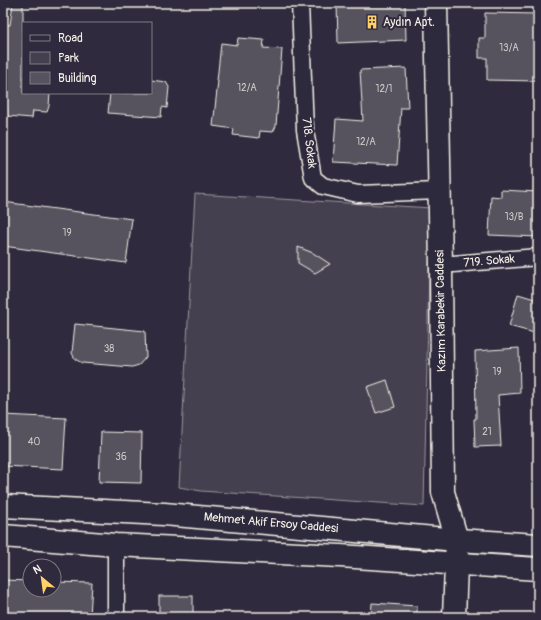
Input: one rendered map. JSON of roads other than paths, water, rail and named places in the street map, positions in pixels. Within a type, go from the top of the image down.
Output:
[{"type":"street","name":"718. Sokak","points":[[300,3],[305,130],[313,178],[323,186],[358,194],[439,191]]},
{"type":"street","name":"Kazım Karabekir Caddesi","points":[[436,3],[441,265],[443,492],[457,540],[454,617]]},
{"type":"street","name":"719. Sokak","points":[[441,265],[538,257]]},
{"type":"street","name":"Mehmet Akif Ersoy Caddesi","points":[[3,506],[164,514],[457,540],[538,545]]},
{"type":"street","points":[[3,536],[116,545],[340,556],[538,569]]},
{"type":"street","points":[[116,545],[116,617]]},
{"type":"place","name":"Aydın Apt.","points":[[372,22]]}]
